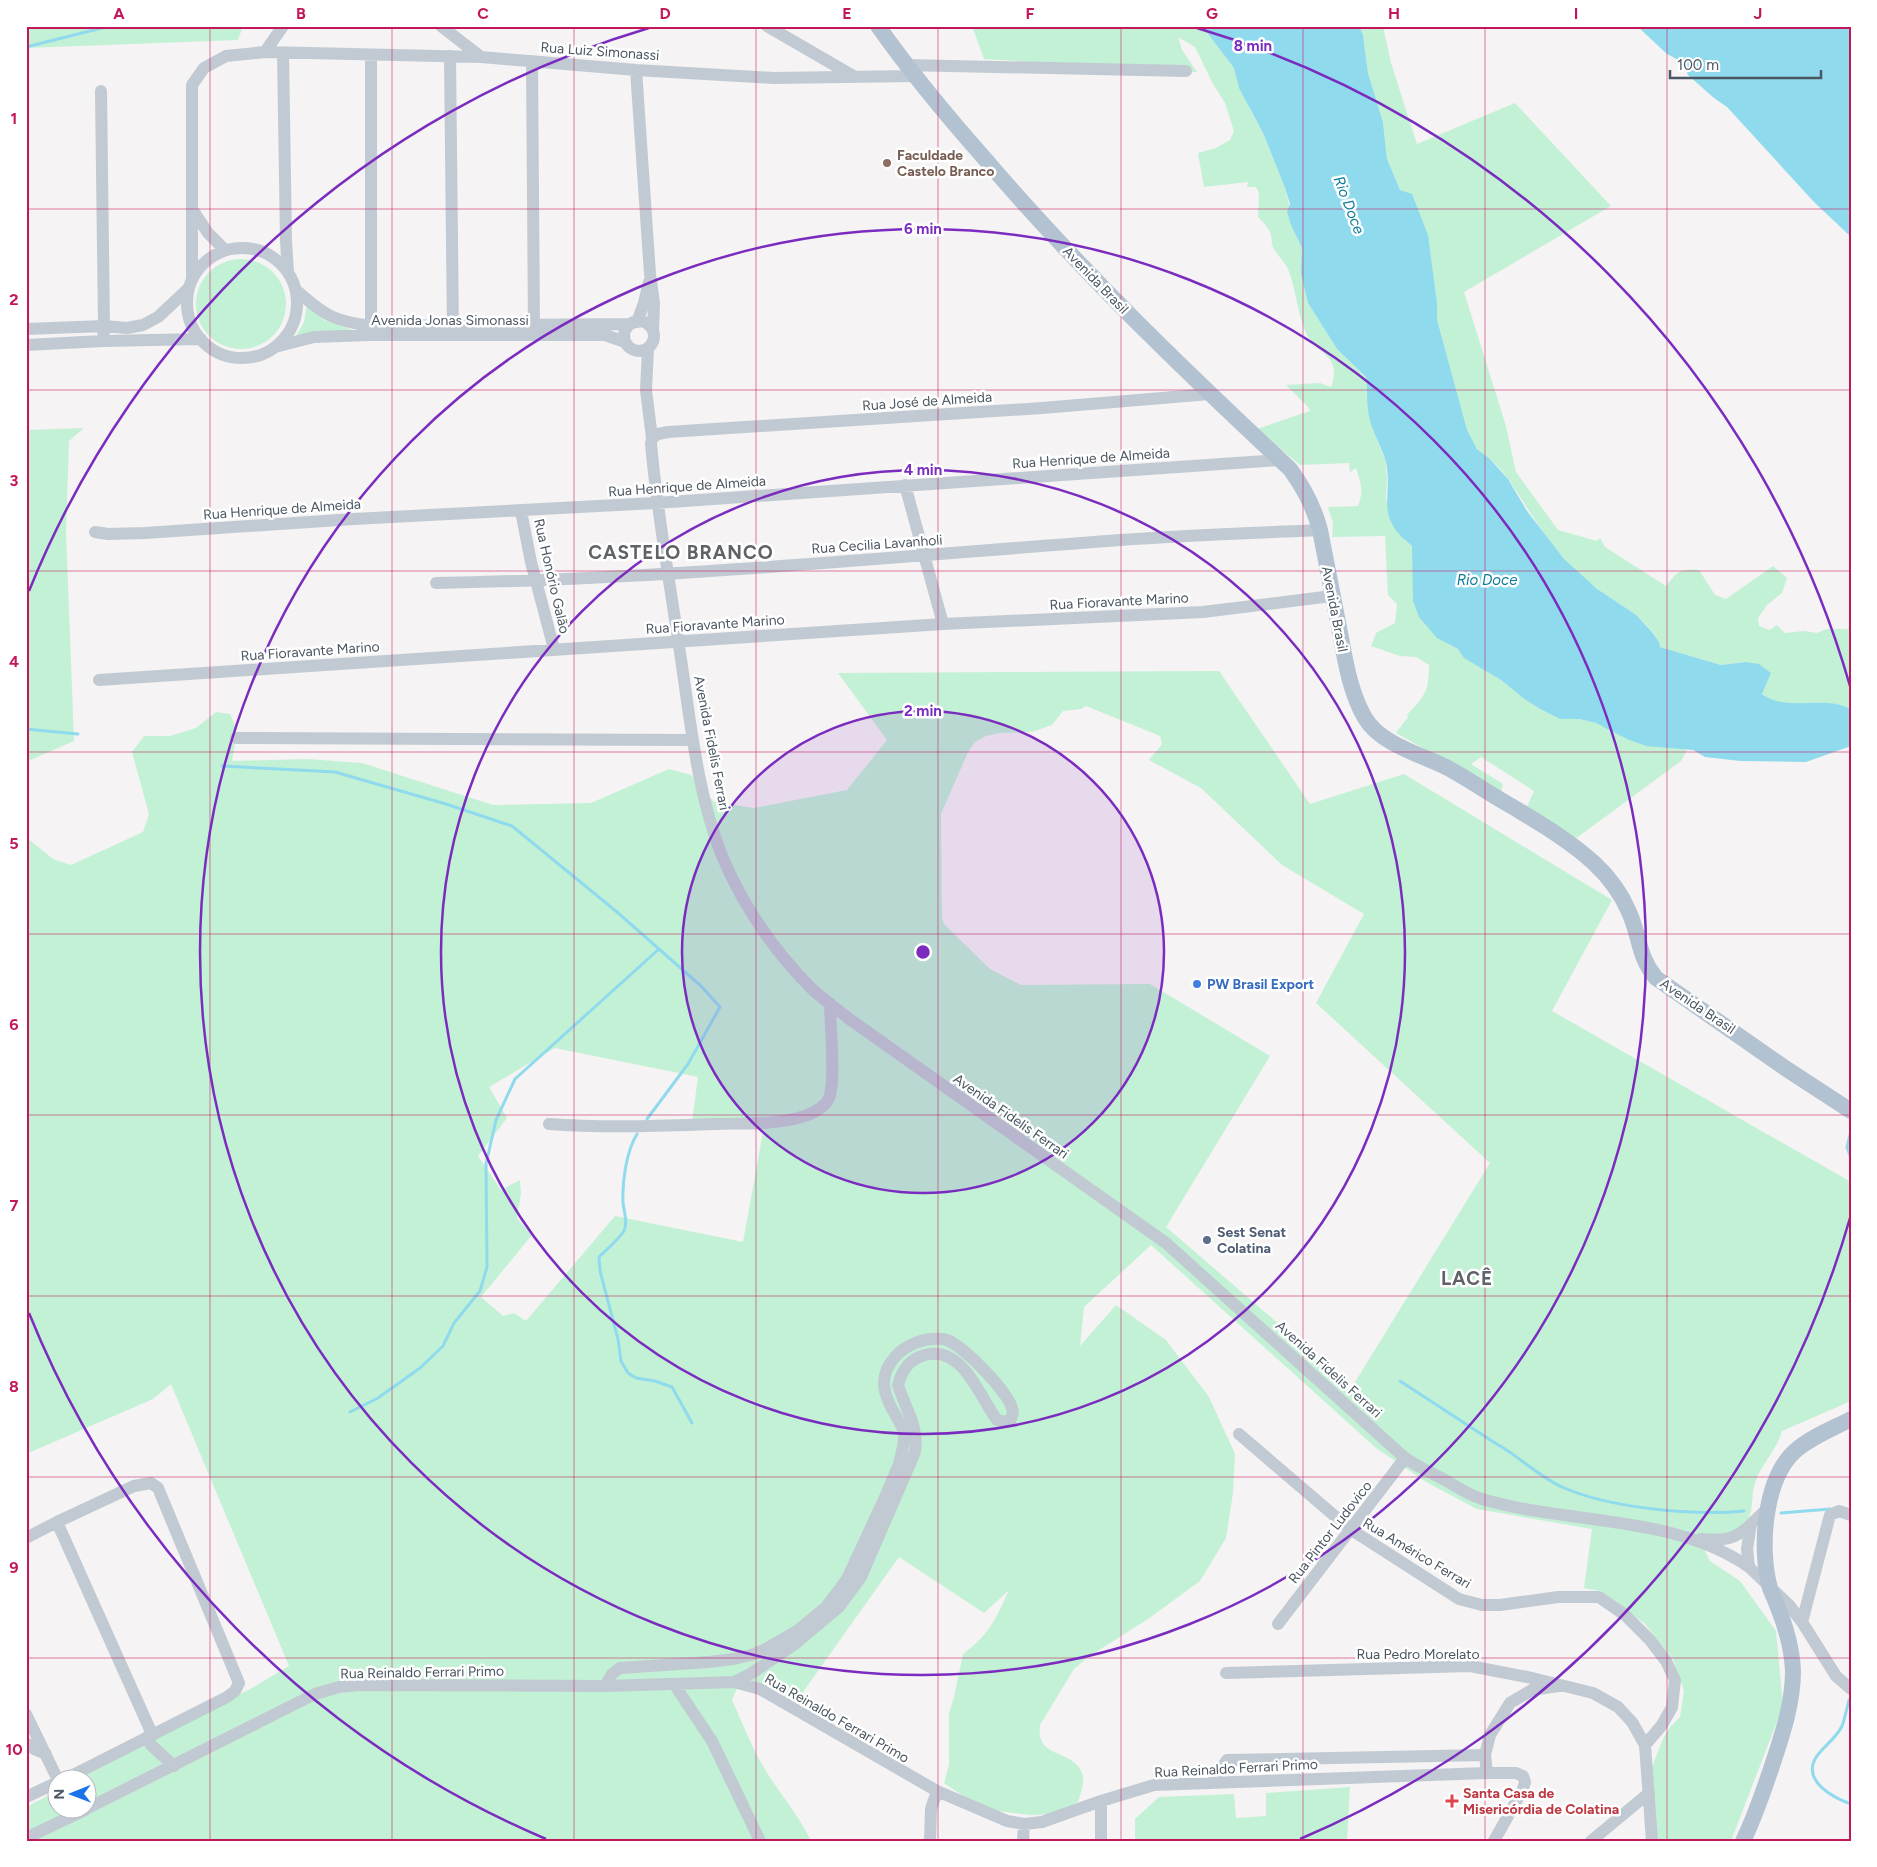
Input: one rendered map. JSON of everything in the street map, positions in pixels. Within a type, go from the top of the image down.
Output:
[{"type":"main road","name":"Avenida Brasil","points":[[878,26],[910,70],[1030,211],[1165,351],[1280,460],[1302,485],[1314,510],[1320,530],[1347,670],[1359,706],[1370,726],[1406,749],[1448,768],[1551,830],[1580,852],[1595,864],[1614,885],[1623,899],[1630,913],[1641,954],[1647,967],[1656,978],[1785,1068],[1851,1110]]},
{"type":"main road","points":[[1743,1841],[1756,1813],[1784,1730],[1792,1691],[1791,1645],[1770,1588],[1765,1549],[1768,1508],[1776,1481],[1786,1461],[1806,1442],[1851,1420]]},
{"type":"street","points":[[265,52],[283,26]]},
{"type":"street","points":[[442,26],[481,57]]},
{"type":"street","points":[[767,26],[858,78]]},
{"type":"street","name":"Rua Luiz Simonassi","points":[[191,283],[192,85],[204,68],[226,56],[265,52],[481,57],[636,70],[774,78],[858,78],[910,70],[1186,71]]},
{"type":"street","points":[[283,53],[288,272]]},
{"type":"street","points":[[370,55],[371,331]]},
{"type":"street","points":[[450,56],[453,330]]},
{"type":"street","points":[[532,61],[534,330]]},
{"type":"street","points":[[636,70],[650,274],[654,296],[654,337],[648,349],[635,351],[629,348],[624,336],[626,329],[634,323],[644,303],[650,274]]},
{"type":"street","points":[[101,91],[103,341]]},
{"type":"street","points":[[192,209],[208,234],[225,250]]},
{"type":"street","points":[[269,254],[286,241]]},
{"type":"street","points":[[26,329],[104,326],[127,328],[142,325],[158,317],[191,283],[202,264],[217,253],[243,247],[269,254],[288,272],[296,290],[297,308],[288,334],[275,347],[259,355],[241,358],[215,351],[195,332],[188,315],[187,297],[191,283]]},
{"type":"street","name":"Avenida Jonas Simonassi","points":[[296,290],[324,314],[371,331]]},
{"type":"street","points":[[634,323],[643,322],[649,325],[653,331]]},
{"type":"street","name":"Avenida Jonas Simonassi","points":[[275,347],[314,337],[371,331],[534,330],[634,323]]},
{"type":"street","name":"Avenida Jonas Simonassi","points":[[534,330],[605,335],[625,342]]},
{"type":"street","points":[[26,345],[201,339]]},
{"type":"street","name":"Avenida Fidelis Ferrari","points":[[648,349],[646,390],[656,503],[693,740],[714,831],[740,894],[778,949],[814,991],[980,1113],[1166,1243],[1405,1458],[1482,1499],[1548,1513],[1632,1525],[1686,1538],[1728,1553],[1749,1568],[1789,1605],[1836,1676],[1851,1689]]},
{"type":"street","name":"Rua José de Almeida","points":[[651,441],[658,434],[668,432],[1042,408],[1210,394]]},
{"type":"street","name":"Rua Henrique de Almeida","points":[[95,532],[108,534],[145,533],[354,519],[656,503],[1280,460]]},
{"type":"street","points":[[905,485],[943,624]]},
{"type":"street","name":"Rua Honório Galão","points":[[521,511],[536,581],[554,649]]},
{"type":"street","name":"Rua Cecilia Lavanholi","points":[[436,582],[536,581],[924,556],[1123,540],[1320,530]]},
{"type":"street","name":"Rua Fioravante Marino","points":[[98,680],[943,624],[1203,612],[1332,596]]},
{"type":"street","points":[[236,738],[693,740]]},
{"type":"street","points":[[550,1124],[626,1127],[671,1126],[774,1122],[808,1115],[820,1109],[829,1099],[832,1082],[830,1003]]},
{"type":"street","points":[[605,1686],[612,1674],[620,1668],[733,1659],[764,1650],[797,1631],[826,1607],[846,1579],[899,1464],[904,1434],[886,1398],[884,1379],[887,1367],[906,1346],[924,1340],[944,1339],[958,1346],[985,1371],[1009,1399],[1013,1412],[1011,1419],[1006,1422],[996,1420],[964,1369],[950,1357],[940,1353],[920,1356],[906,1365],[898,1385],[914,1425],[916,1435],[914,1452],[861,1577],[839,1607],[817,1628],[752,1673],[732,1682],[733,1659]]},
{"type":"street","points":[[886,1398],[893,1392],[897,1392],[901,1396]]},
{"type":"street","name":"Rua Américo Ferrari","points":[[1239,1434],[1350,1530],[1459,1599],[1482,1605],[1491,1605],[1558,1597],[1599,1597],[1624,1615],[1650,1640],[1666,1661],[1675,1680],[1672,1708],[1662,1725],[1645,1745]]},
{"type":"street","name":"Rua Pintor Ludovico","points":[[1278,1624],[1405,1458]]},
{"type":"street","points":[[26,1538],[138,1484],[151,1483],[158,1488],[239,1683],[235,1692],[227,1697],[82,1770]]},
{"type":"street","name":"Avenida Fidelis Ferrari","points":[[1686,1538],[1726,1539],[1742,1534],[1768,1508]]},
{"type":"street","points":[[1802,1622],[1830,1515],[1838,1511],[1851,1515]]},
{"type":"street","points":[[56,1522],[150,1735],[151,1745],[174,1766]]},
{"type":"street","points":[[1749,1568],[1747,1548],[1751,1524]]},
{"type":"street","name":"Rua Pedro Morelato","points":[[1226,1673],[1470,1666],[1566,1685],[1593,1693],[1618,1707],[1632,1722],[1645,1745]]},
{"type":"street","name":"Rua Reinaldo Ferrari Primo","points":[[98,1803],[293,1704],[314,1694],[339,1687],[359,1685],[605,1686],[732,1682],[760,1689],[937,1791],[1006,1822],[1024,1824],[1050,1820],[1101,1801],[1154,1786],[1516,1773],[1523,1776],[1525,1782],[1523,1789],[1494,1841]]},
{"type":"street","points":[[674,1684],[712,1741],[760,1841]]},
{"type":"street","points":[[1487,1773],[1485,1755],[1490,1735],[1510,1703],[1532,1690],[1566,1685]]},
{"type":"street","points":[[26,1714],[53,1770]]},
{"type":"street","points":[[26,1743],[46,1754]]},
{"type":"street","points":[[1645,1745],[1652,1841]]},
{"type":"street","points":[[1212,1783],[1226,1760],[1485,1755]]},
{"type":"street","points":[[26,1797],[48,1786]]},
{"type":"street","points":[[930,1841],[931,1809],[937,1791]]},
{"type":"street","points":[[1591,1841],[1649,1793]]},
{"type":"street","points":[[1100,1841],[1101,1801]]},
{"type":"street","name":"Rua Reinaldo Ferrari Primo","points":[[26,1838],[63,1820]]},
{"type":"street","points":[[1023,1841],[1024,1824]]},
{"type":"green space","points":[[26,26],[243,26],[238,40],[26,48]]},
{"type":"green space","points":[[972,26],[1202,26],[1234,68],[1250,110],[1264,135],[1285,188],[1297,238],[1302,248],[1308,303],[1337,349],[1366,377],[1372,427],[1385,460],[1387,479],[1386,499],[1404,540],[1412,546],[1413,567],[1449,645],[1459,649],[1465,658],[1501,680],[1523,698],[1560,719],[1579,719],[1596,723],[1610,729],[1687,750],[1681,761],[1575,839],[1527,807],[1534,791],[1481,757],[1471,764],[1503,784],[1501,792],[1396,733],[1408,717],[1407,715],[1425,693],[1429,665],[1416,657],[1400,656],[1371,646],[1376,633],[1395,623],[1397,604],[1388,595],[1385,536],[1332,537],[1333,523],[1328,507],[1358,506],[1361,487],[1356,468],[1350,472],[1349,463],[1300,465],[1257,429],[1310,411],[1286,385],[1320,383],[1331,387],[1334,367],[1327,356],[1310,341],[1306,333],[1288,269],[1273,247],[1269,230],[1258,217],[1259,193],[1256,187],[1247,187],[1248,182],[1204,187],[1198,153],[1216,148],[1230,140],[1234,131],[1225,103],[1212,82],[1195,47],[1178,37],[1182,50],[1197,72],[984,59]]},
{"type":"green space","points":[[1359,26],[1383,26],[1391,63],[1417,144],[1515,103],[1611,206],[1464,292],[1506,426],[1516,472],[1558,530],[1597,541],[1600,538],[1605,547],[1666,586],[1673,577],[1683,570],[1699,570],[1715,595],[1726,599],[1773,566],[1787,578],[1782,593],[1767,605],[1758,618],[1759,626],[1770,630],[1777,625],[1785,633],[1804,631],[1817,633],[1827,629],[1847,629],[1851,623],[1851,709],[1829,703],[1793,704],[1772,700],[1758,688],[1745,662],[1721,665],[1660,647],[1657,638],[1649,628],[1627,609],[1590,584],[1571,566],[1542,531],[1505,474],[1477,448],[1464,424],[1458,407],[1439,335],[1437,303],[1400,190],[1387,159],[1383,122],[1368,73],[1363,35]]},
{"type":"green space","points":[[232,259],[250,259],[266,266],[279,279],[286,295],[286,313],[279,329],[266,342],[250,349],[232,349],[216,342],[203,329],[196,313],[196,295],[203,279],[216,266]]},
{"type":"green space","points":[[307,305],[324,320],[355,331],[295,338],[304,322]]},
{"type":"green space","points":[[84,428],[69,441],[66,532],[74,741],[26,762],[26,430]]},
{"type":"green space","points":[[1219,671],[1310,804],[1404,774],[1612,900],[1552,1011],[1851,1182],[1851,1401],[1782,1431],[1777,1444],[1758,1476],[1754,1487],[1751,1512],[1747,1521],[1733,1532],[1703,1547],[1710,1561],[1740,1581],[1776,1631],[1783,1706],[1731,1841],[1657,1841],[1650,1772],[1663,1739],[1670,1727],[1680,1717],[1684,1691],[1673,1659],[1645,1624],[1601,1591],[1584,1588],[1592,1529],[1477,1509],[1426,1482],[1376,1448],[1151,1245],[1084,1307],[1080,1346],[1116,1305],[1166,1340],[1209,1397],[1235,1454],[1233,1493],[1226,1538],[1200,1581],[1148,1619],[1088,1657],[1074,1669],[1040,1725],[1040,1736],[1048,1749],[1070,1759],[1081,1771],[1083,1782],[1078,1802],[1052,1814],[1031,1815],[997,1811],[968,1799],[944,1783],[949,1765],[949,1713],[963,1654],[986,1633],[1009,1590],[984,1613],[899,1557],[798,1699],[766,1686],[738,1686],[732,1700],[760,1760],[811,1841],[26,1841],[26,1807],[48,1796],[48,1820],[98,1820],[98,1770],[96,1770],[250,1689],[289,1666],[171,1384],[153,1399],[26,1454],[26,837],[53,859],[71,865],[143,832],[149,814],[132,752],[144,736],[170,736],[196,728],[216,712],[230,714],[235,727],[236,737],[232,761],[308,759],[362,763],[493,805],[591,803],[669,769],[691,775],[714,802],[754,808],[847,790],[887,740],[838,673]],"holes":[[[1086,706],[1160,736],[1162,744],[1149,760],[1201,788],[1282,865],[1364,914],[1316,1003],[1490,1163],[1352,1387],[1166,1227],[1270,1056],[1150,984],[1021,985],[990,969],[944,924],[942,919],[941,814],[968,752],[975,742],[986,736],[999,733],[1032,732],[1052,725],[1063,711],[1081,709]],[[555,1048],[698,1077],[691,1129],[765,1121],[743,1242],[615,1216],[526,1321],[514,1313],[503,1316],[481,1297],[532,1235],[517,1218],[521,1194],[520,1180],[501,1190],[478,1156],[507,1118],[489,1087]]]},
{"type":"green space","points":[[1350,1787],[1347,1841],[1135,1841],[1135,1819],[1159,1797],[1234,1794],[1236,1818],[1266,1816],[1266,1793]]},
{"type":"water","name":"Rio Doce","points":[[1202,26],[1359,26],[1363,35],[1368,73],[1383,122],[1387,159],[1400,190],[1412,194],[1428,235],[1437,303],[1437,320],[1467,430],[1477,449],[1490,459],[1508,479],[1527,511],[1564,559],[1596,588],[1636,615],[1652,632],[1660,647],[1721,665],[1745,662],[1759,664],[1771,673],[1762,694],[1772,699],[1794,703],[1829,703],[1851,709],[1851,746],[1806,762],[1740,761],[1705,757],[1693,750],[1646,746],[1627,739],[1596,723],[1579,719],[1560,719],[1540,709],[1501,680],[1464,658],[1458,649],[1437,638],[1419,617],[1413,601],[1412,546],[1392,525],[1389,515],[1385,459],[1369,415],[1366,377],[1337,349],[1308,303],[1301,273],[1302,248],[1291,225],[1287,211],[1290,204],[1285,188],[1264,135],[1239,88],[1234,68]]},
{"type":"water","points":[[1637,26],[1851,26],[1851,237],[1814,202],[1727,107],[1688,75],[1684,63],[1667,54]]},
{"type":"waterway","points":[[26,47],[110,26]]},
{"type":"waterway","points":[[26,729],[78,734]]},
{"type":"waterway","points":[[222,766],[335,772],[446,804],[512,826],[617,912],[701,986],[720,1007],[688,1064],[647,1119]]},
{"type":"waterway","points":[[350,1412],[378,1398],[420,1368],[443,1346],[454,1323],[480,1291],[487,1267],[486,1164],[496,1120],[515,1079],[659,949]]},
{"type":"waterway","points":[[1851,1131],[1847,1147],[1851,1158]]},
{"type":"waterway","points":[[637,1134],[627,1158],[624,1177],[623,1203],[626,1221],[625,1228],[619,1238],[599,1257],[600,1271],[618,1339],[621,1361],[628,1373],[636,1378],[655,1381],[672,1387],[692,1423]]},
{"type":"waterway","points":[[1400,1381],[1562,1487],[1603,1500],[1652,1509],[1701,1512],[1744,1511]]},
{"type":"waterway","points":[[1781,1513],[1830,1509]]},
{"type":"waterway","points":[[1849,1700],[1842,1726],[1815,1759],[1812,1767],[1813,1775],[1822,1788],[1837,1798],[1851,1804]]},
{"type":"place","name":"Faculdade Castelo Branco","points":[[887,163]]},
{"type":"place","name":"PW Brasil Export","points":[[1197,984]]},
{"type":"place","name":"Sest Senat Colatina","points":[[1207,1240]]},
{"type":"place","name":"Santa Casa de Misericórdia de Colatina","points":[[1452,1801]]},
{"type":"district","name":"CASTELO BRANCO","points":[[681,552]]},
{"type":"district","name":"LACÊ","points":[[1467,1278]]}]
